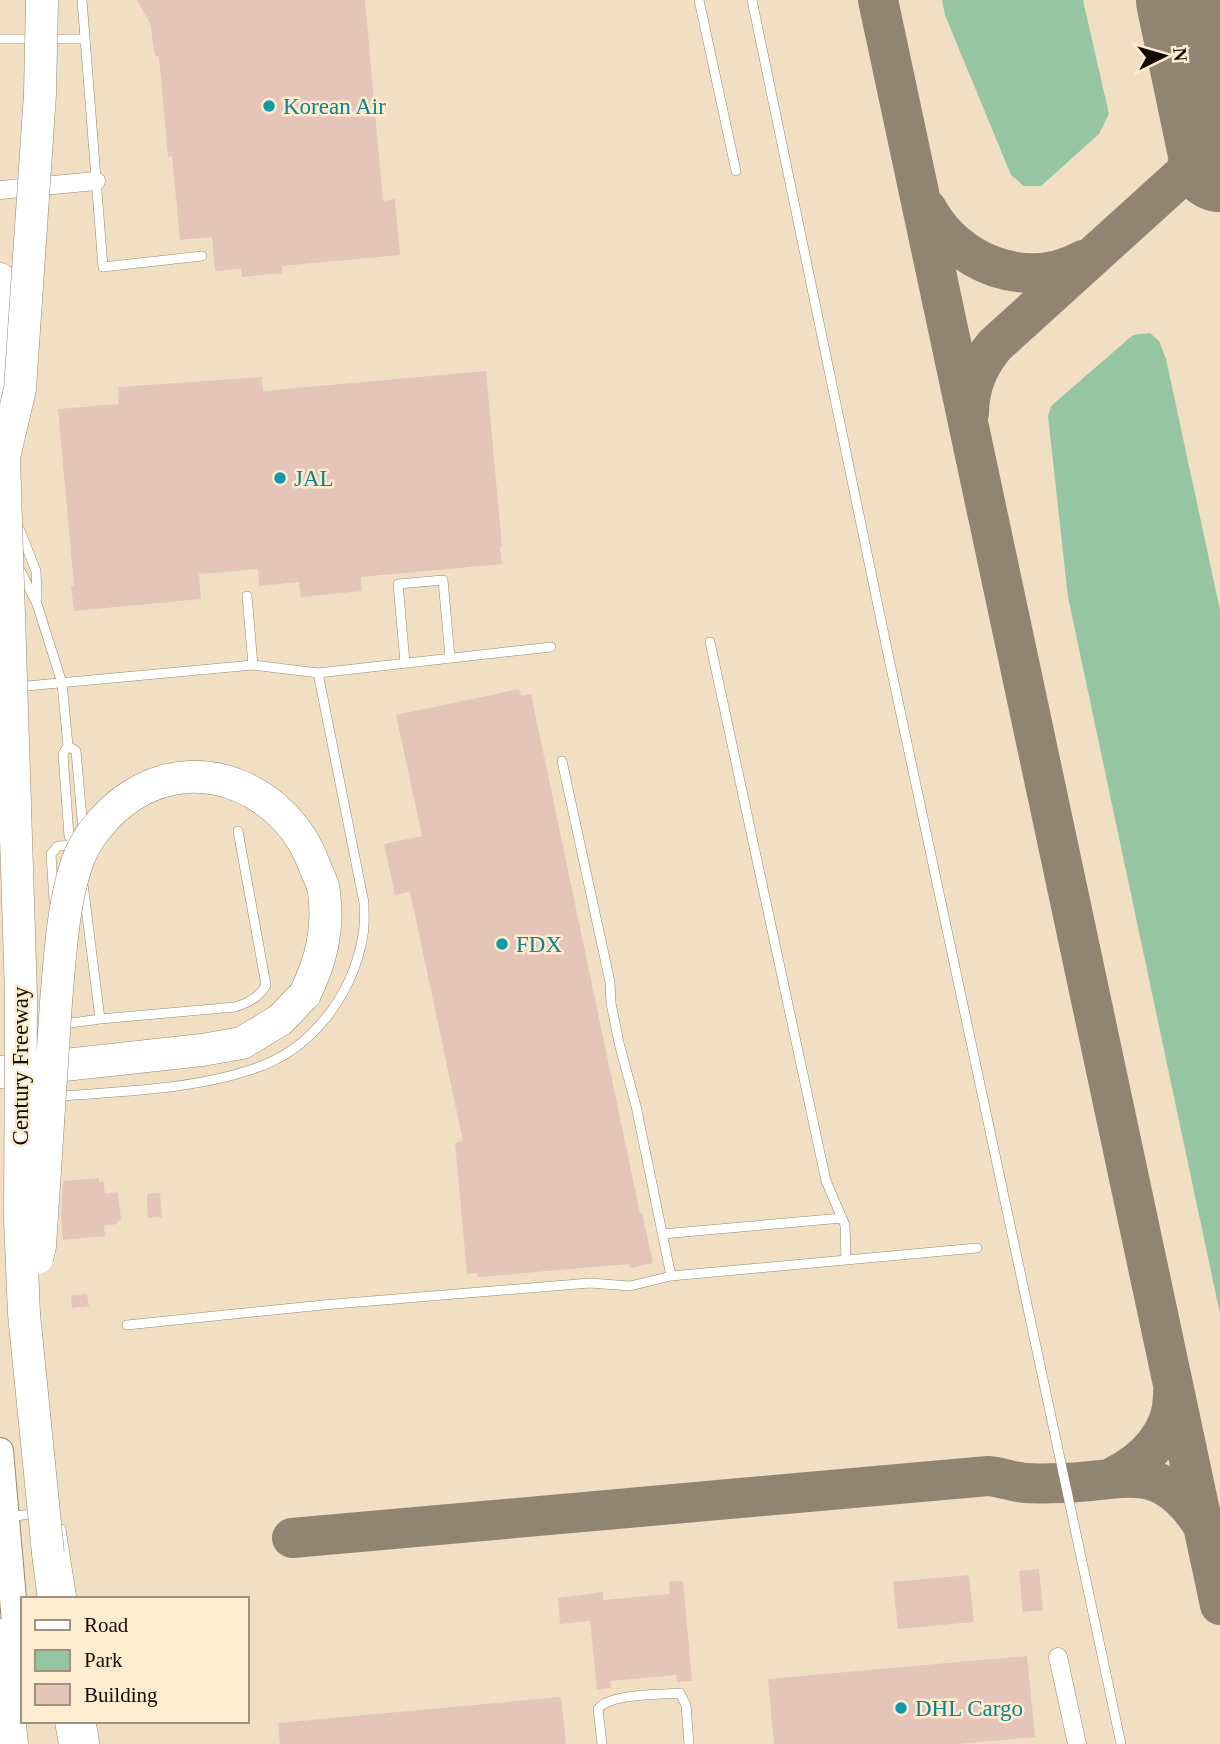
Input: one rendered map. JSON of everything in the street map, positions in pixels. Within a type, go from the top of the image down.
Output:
[{"type":"highway","points":[[2,468],[20,389],[40,93],[42,0]]},
{"type":"highway","name":"Century Freeway","points":[[0,279],[2,468],[20,996],[20,1219],[31,1318],[54,1597]]},
{"type":"highway","points":[[0,1072],[202,1050],[242,1043],[280,1020],[305,994],[320,963],[325,927],[324,890],[310,851],[292,823],[265,799],[234,782],[202,776],[174,778],[143,788],[118,804],[97,827],[80,855],[61,945],[40,1246],[31,1318]]},
{"type":"highway","points":[[0,1635],[7,1744]]},
{"type":"highway","points":[[0,1716],[7,1744]]},
{"type":"highway","points":[[71,1723],[75,1744]]},
{"type":"main road","points":[[0,1451],[3,1517],[21,1687]]},
{"type":"main road","points":[[24,1723],[26,1744]]},
{"type":"main road","points":[[0,1738],[7,1744]]},
{"type":"street","points":[[0,190],[96,181]]},
{"type":"street","points":[[1058,1657],[1077,1744]]},
{"type":"lane","points":[[82,0],[103,267],[202,256]]},
{"type":"lane","points":[[699,0],[736,171]]},
{"type":"lane","points":[[752,0],[888,654],[1121,1744]]},
{"type":"lane","points":[[0,39],[85,39]]},
{"type":"lane","points":[[2,468],[36,571],[37,604]]},
{"type":"lane","points":[[0,512],[23,578],[37,604],[62,683],[68,746],[63,754],[69,836],[78,845],[100,1020]]},
{"type":"lane","points":[[405,663],[398,584],[443,580],[450,658]]},
{"type":"lane","points":[[247,596],[253,666]]},
{"type":"lane","points":[[710,642],[826,1181],[845,1225],[846,1260]]},
{"type":"lane","points":[[0,688],[253,666],[318,673],[551,647]]},
{"type":"lane","points":[[36,1120],[44,1106],[62,1096],[155,1088],[217,1079],[255,1069],[285,1055],[316,1031],[338,1002],[355,967],[363,933],[364,903],[318,673]]},
{"type":"lane","points":[[68,746],[76,751],[84,836],[78,845]]},
{"type":"lane","points":[[562,761],[610,982],[619,1043],[636,1106],[671,1276]]},
{"type":"lane","points":[[78,845],[58,846],[51,854],[61,1019],[71,1023],[235,1007],[250,1002],[264,990],[266,985],[238,831]]},
{"type":"lane","points":[[32,1213],[33,1265]]},
{"type":"lane","points":[[662,1234],[842,1218]]},
{"type":"lane","points":[[127,1325],[590,1283],[630,1286],[671,1276],[977,1248]]},
{"type":"lane","points":[[33,1277],[31,1318],[48,1444]]},
{"type":"lane","points":[[3,1517],[58,1511]]},
{"type":"lane","points":[[60,1524],[72,1597]]},
{"type":"lane","points":[[602,1744],[597,1709],[603,1702],[680,1693],[686,1705],[690,1744]]},
{"type":"lane","points":[[91,1723],[95,1744]]},
{"type":"green space","points":[[942,0],[1083,0],[1109,114],[1099,134],[1041,186],[1024,186],[1011,175],[945,15]]},
{"type":"green space","points":[[1150,333],[1159,341],[1166,359],[1220,610],[1220,1314],[1068,597],[1048,416],[1051,406],[1133,335]]},
{"type":"building","name":"Korean Air","points":[[137,0],[365,0],[383,201],[395,199],[400,255],[282,266],[282,273],[242,277],[241,269],[215,271],[212,237],[180,240],[172,156],[168,157],[159,56],[155,56],[150,23]]},
{"type":"building","name":"JAL","points":[[486,371],[502,564],[361,577],[362,591],[301,597],[299,582],[259,586],[258,569],[199,574],[201,599],[74,611],[58,409],[119,404],[118,387],[262,377],[263,391]]},
{"type":"building","name":"FDX","points":[[519,689],[521,696],[531,694],[640,1213],[653,1263],[630,1268],[629,1264],[478,1277],[477,1273],[467,1274],[455,1143],[463,1141],[410,892],[395,895],[384,844],[422,836],[396,715]]},
{"type":"building","points":[[99,1178],[99,1182],[103,1181],[105,1194],[118,1192],[121,1220],[117,1221],[117,1224],[104,1226],[105,1236],[63,1240],[63,1181]]},
{"type":"building","points":[[160,1193],[162,1217],[148,1218],[147,1194]]},
{"type":"building","points":[[87,1294],[89,1306],[72,1308],[71,1295]]},
{"type":"building","points":[[1039,1569],[1043,1610],[1023,1612],[1019,1571]]},
{"type":"building","points":[[969,1575],[974,1622],[898,1629],[893,1582]]},
{"type":"building","points":[[683,1581],[692,1681],[677,1682],[676,1675],[610,1681],[611,1688],[597,1690],[590,1621],[560,1624],[558,1598],[603,1592],[603,1600],[670,1594],[669,1582]]},
{"type":"building","name":"DHL Cargo","points":[[1027,1656],[1035,1737],[959,1744],[774,1744],[768,1679]]},
{"type":"building","points":[[561,1697],[566,1744],[280,1744],[278,1723]]},
{"type":"taxiway","points":[[878,0],[1220,1605]]},
{"type":"taxiway","points":[[1186,169],[1193,158],[1203,123],[1201,73]]},
{"type":"taxiway","points":[[969,413],[976,377],[995,345],[1220,141]]},
{"type":"taxiway","points":[[927,209],[956,245],[995,267],[1039,273],[1061,269],[1083,260]]},
{"type":"taxiway","points":[[1111,1478],[1135,1464],[1155,1444],[1169,1421],[1173,1393]]},
{"type":"taxiway","points":[[292,1538],[988,1476],[1035,1483],[1140,1478],[1171,1490],[1187,1503],[1202,1524]]},
{"type":"runway","points":[[1186,0],[1220,162]]},
{"type":"place","name":"Korean Air","points":[[269,106]]},
{"type":"place","name":"JAL","points":[[280,478]]},
{"type":"place","name":"FDX","points":[[502,944]]},
{"type":"place","name":"DHL Cargo","points":[[901,1708]]}]
